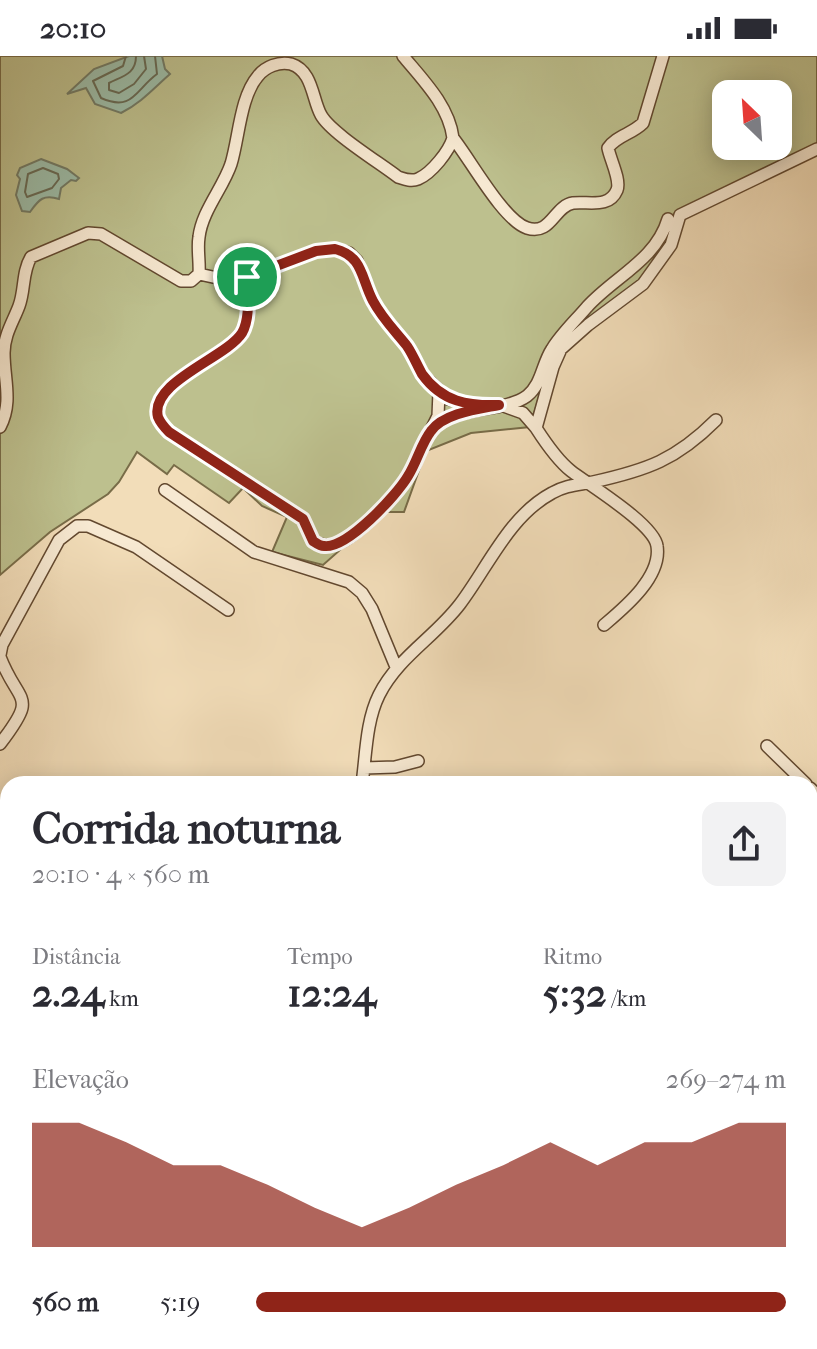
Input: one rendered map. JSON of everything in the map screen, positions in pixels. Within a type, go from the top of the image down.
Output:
[{"type":"street","points":[[0,427],[8,407],[4,346],[20,303],[31,257],[88,233],[101,234],[181,281],[191,281],[199,274],[199,237],[205,217],[219,194],[231,163],[251,88],[258,74],[274,64],[291,64],[302,71],[313,88],[322,118],[398,177],[408,181],[419,179],[450,148],[453,138],[451,122],[403,56]]},
{"type":"street","points":[[453,138],[496,200],[515,221],[527,228],[548,226],[563,208],[572,203],[593,205],[606,201],[615,193],[618,185],[608,148],[613,140],[636,130],[643,123],[663,56]]},
{"type":"street","points":[[536,428],[561,349],[643,284],[671,245],[680,215],[817,149]]},
{"type":"street","points":[[431,431],[443,421],[466,412],[516,402],[529,394],[540,380],[554,346],[604,289],[648,255],[668,219]]},
{"type":"street","points":[[199,274],[231,281],[316,251],[335,249],[349,253],[357,261],[374,304],[409,349],[423,375],[439,392],[457,402],[478,406],[499,405],[523,413],[571,471],[591,483],[651,533],[657,544],[657,556],[648,580],[631,602],[604,625]]},
{"type":"street","points":[[247,277],[244,330],[231,346],[166,390],[158,407],[158,419],[169,432],[303,519],[313,541],[324,546],[343,542],[387,503],[408,477],[431,431],[438,416],[439,392]]},
{"type":"street","points":[[363,776],[373,710],[396,667],[459,605],[499,544],[529,510],[550,494],[569,485],[591,483],[663,462],[691,445],[716,420]]},
{"type":"street","points":[[165,490],[254,552],[349,582],[362,593],[372,609],[396,667]]},
{"type":"street","points":[[0,744],[23,709],[22,698],[0,656],[2,645],[59,540],[77,526],[88,526],[136,547],[228,610]]},
{"type":"street","points":[[767,746],[798,776]]},
{"type":"street","points":[[364,768],[395,767],[418,761]]},
{"type":"shaded area","points":[[0,56],[817,56],[817,144],[792,156],[792,80],[712,80],[712,160],[785,160],[677,214],[667,245],[639,280],[577,328],[549,363],[530,427],[471,433],[426,451],[404,512],[383,512],[323,565],[272,552],[287,517],[262,506],[243,488],[229,503],[174,465],[167,474],[137,452],[108,494],[50,532],[0,575]]},
{"type":"water","points":[[129,56],[162,56],[165,69],[170,74],[121,113],[95,104],[86,88],[67,94],[94,69]]},
{"type":"water","points":[[41,159],[67,169],[79,178],[61,188],[59,199],[46,197],[30,212],[22,211],[16,195],[20,179],[17,175],[20,168]]},
{"type":"route","points":[[335,249],[349,253],[357,261],[364,283],[385,321],[409,349],[423,375],[439,392],[457,402],[478,406],[499,405],[443,421],[431,431],[408,477],[387,503],[343,542],[324,546],[313,541],[303,519],[169,432],[158,419],[158,407],[166,390],[231,346],[244,330],[247,277],[316,251],[335,249]]}]
